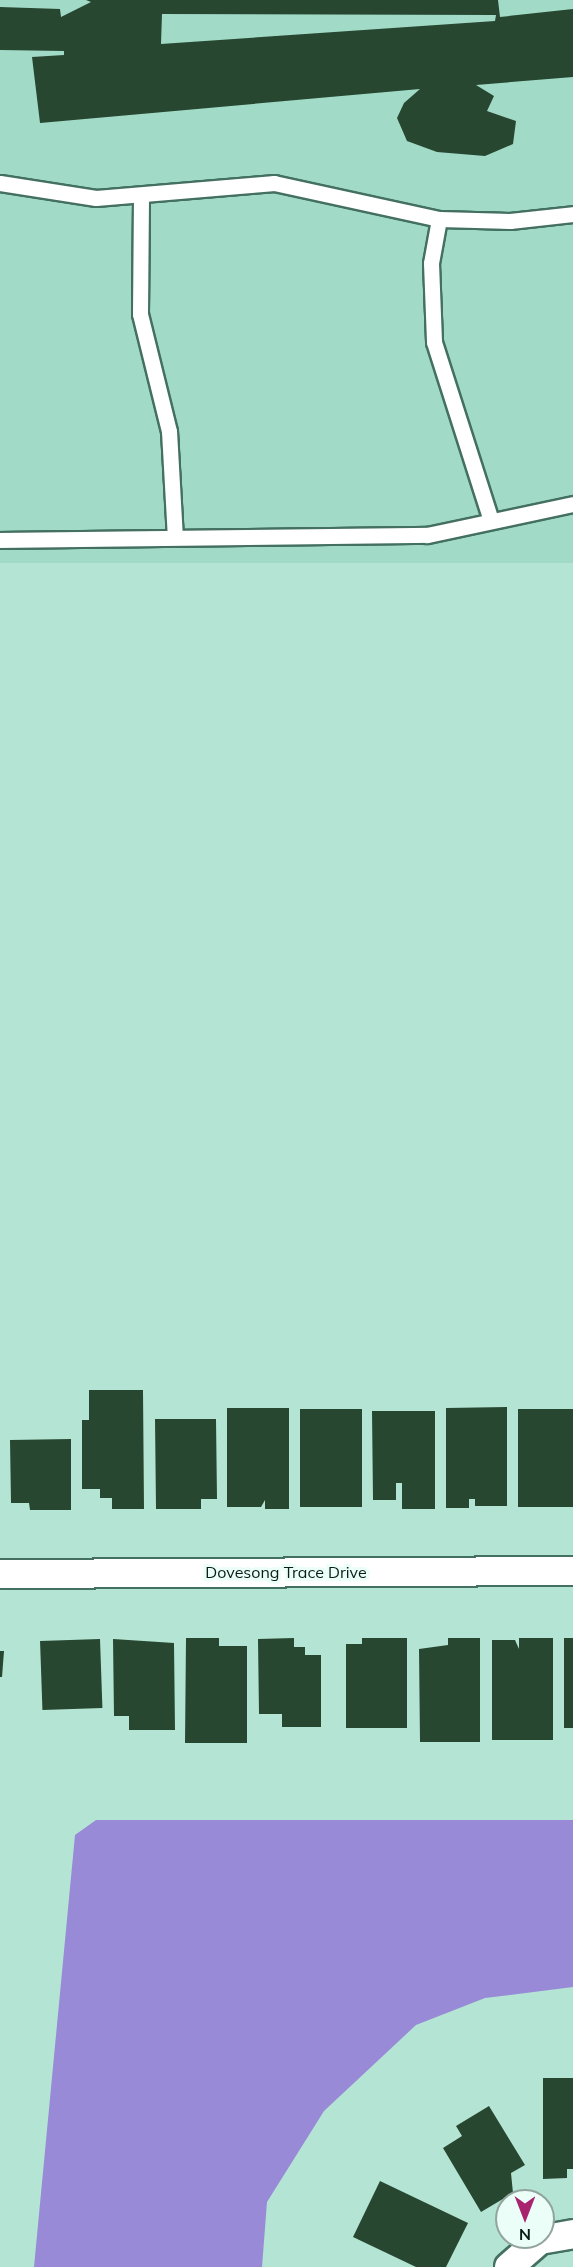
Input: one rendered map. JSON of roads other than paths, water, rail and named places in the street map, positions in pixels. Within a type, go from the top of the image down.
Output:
[{"type":"street","name":"Dovesong Trace Drive","points":[[0,1574],[573,1571]]},
{"type":"street","points":[[509,2267],[540,2240],[573,2234]]},
{"type":"lane","points":[[0,183],[57,195],[141,198],[274,183],[439,219],[510,222],[573,214]]},
{"type":"lane","points":[[141,198],[141,314],[169,431],[175,537]]},
{"type":"lane","points":[[439,219],[431,263],[434,342],[491,521]]},
{"type":"lane","points":[[0,540],[175,537],[374,538],[427,535],[573,504]]}]
